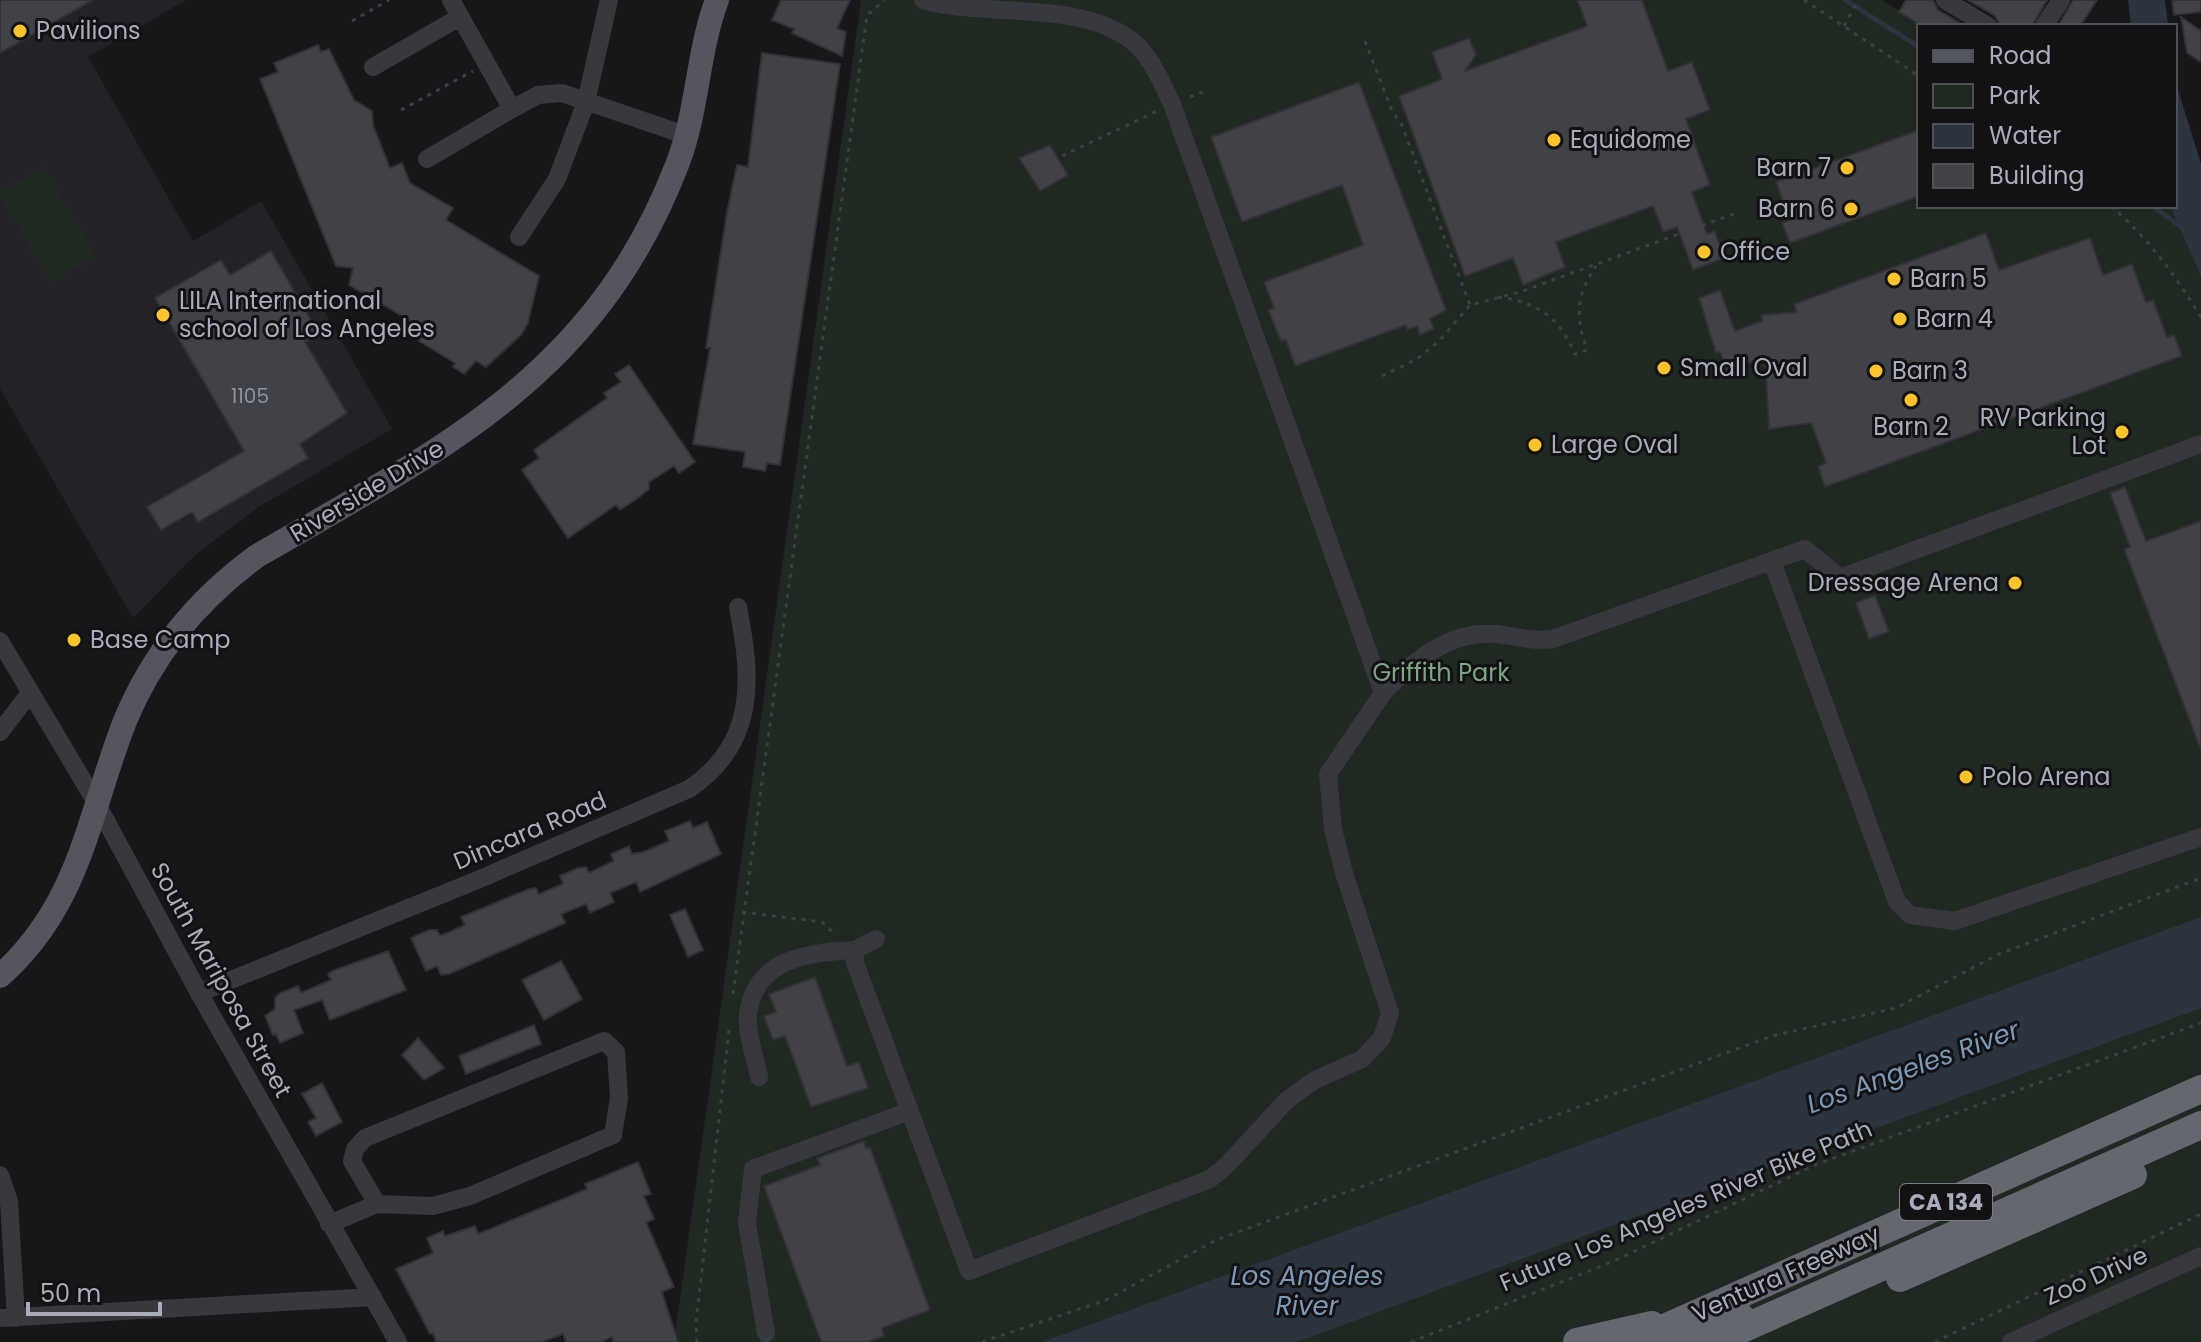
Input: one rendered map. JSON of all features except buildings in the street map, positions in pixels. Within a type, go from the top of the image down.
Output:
[{"type":"highway","name":"Ventura Freeway","points":[[1633,1342],[2201,1089]]},
{"type":"highway","points":[[1681,1342],[2201,1109]]},
{"type":"highway","points":[[1712,1342],[2201,1125]]},
{"type":"highway","name":"Ventura Freeway","points":[[1757,1342],[2201,1145]]},
{"type":"highway","points":[[1577,1342],[1692,1316]]},
{"type":"main road","name":"Riverside Drive","points":[[0,976],[21,958],[66,890],[84,853],[97,804],[141,689],[163,650],[194,610],[225,580],[257,556],[485,419],[553,360],[622,273],[676,168],[688,136],[717,0]]},
{"type":"street","points":[[451,0],[512,109]]},
{"type":"street","points":[[519,237],[557,179],[586,102],[609,0]]},
{"type":"street","points":[[923,0],[952,8],[1093,20],[1129,39],[1154,67],[1172,104],[1383,693]]},
{"type":"street","points":[[1945,0],[1985,24]]},
{"type":"street","points":[[2045,24],[2061,0]]},
{"type":"street","points":[[373,67],[460,17]]},
{"type":"street","points":[[427,159],[512,109],[550,91],[688,136]]},
{"type":"street","points":[[855,950],[855,963],[969,1271],[1210,1179],[1287,1100],[1315,1080],[1362,1059],[1382,1038],[1390,1013],[1344,873],[1333,829],[1328,774],[1383,693],[1408,666],[1453,640],[1478,633],[1531,642],[1553,639],[1805,549],[1840,578],[2201,444]]},
{"type":"street","points":[[1772,561],[1897,902],[1910,915],[1955,921],[2201,837]]},
{"type":"street","name":"Dincara Road","points":[[199,993],[475,881],[689,789],[714,772],[732,747],[744,704],[749,665],[738,607]]},
{"type":"street","name":"South Mariposa Street","points":[[0,641],[97,804],[199,993],[398,1342]]},
{"type":"street","points":[[0,732],[30,693]]},
{"type":"street","points":[[759,1077],[748,1016],[769,972],[806,952],[855,950],[876,939]]},
{"type":"street","points":[[329,1224],[377,1204],[433,1206],[470,1196],[613,1135],[619,1098],[616,1052],[604,1041],[365,1138],[355,1149],[352,1161],[377,1204]]},
{"type":"street","points":[[766,1333],[747,1223],[753,1169],[910,1111]]},
{"type":"street","points":[[0,1175],[9,1201],[8,1318],[373,1297]]},
{"type":"street","name":"Zoo Drive","points":[[2011,1342],[2201,1256]]},
{"type":"path","points":[[352,21],[389,0]]},
{"type":"path","points":[[732,1006],[742,912],[867,15],[885,0]]},
{"type":"path","points":[[1804,0],[1917,75]]},
{"type":"path","points":[[1844,26],[1858,0]]},
{"type":"path","points":[[1365,41],[1392,111],[1401,123],[1470,305]]},
{"type":"path","points":[[401,110],[486,63]]},
{"type":"path","points":[[1062,156],[1205,91]]},
{"type":"path","points":[[2113,208],[2139,231],[2179,280],[2201,317]]},
{"type":"path","points":[[1382,376],[1417,359],[1439,341],[1470,305],[1520,292],[1739,212]]},
{"type":"path","points":[[1494,297],[1531,303],[1548,313],[1560,323],[1575,354],[1587,350],[1577,315],[1578,298],[1598,264]]},
{"type":"path","points":[[982,1342],[1106,1300],[1216,1240],[1714,1057],[1772,1036],[1896,1008],[1999,954],[2201,878]]},
{"type":"path","points":[[742,912],[822,922],[855,950]]},
{"type":"path","points":[[697,1342],[696,1323],[730,1022]]},
{"type":"path","name":"Future Los Angeles River Bike Path","points":[[1411,1342],[1614,1261],[1815,1165],[2201,1023]]},
{"type":"path","points":[[1935,1342],[2201,1214]]},
{"type":"shaded area","name":"LILA International school of Los Angeles","points":[[0,0],[186,0],[88,57],[193,241],[261,201],[392,429],[257,508],[193,557],[133,618],[0,389]]},
{"type":"green space","name":"Griffith Park","points":[[861,0],[1882,0],[1919,24],[1917,208],[2177,206],[2201,212],[2201,1342],[674,1342]]},
{"type":"green space","points":[[43,166],[96,257],[51,284],[0,196],[0,192]]},
{"type":"water","points":[[2128,0],[2165,0],[2168,24],[2131,24]]},
{"type":"water","points":[[2177,86],[2201,164],[2201,276],[2171,208],[2177,208]]},
{"type":"water","name":"Los Angeles River","points":[[2201,917],[2201,1008],[1297,1342],[1043,1342]]},
{"type":"waterway","points":[[1845,0],[1917,46]]},
{"type":"waterway","points":[[2156,208],[2184,229]]},
{"type":"place","name":"Pavilions","points":[[20,31]]},
{"type":"place","name":"Equidome","points":[[1554,140]]},
{"type":"place","name":"Barn 7","points":[[1847,168]]},
{"type":"place","name":"Barn 6","points":[[1851,209]]},
{"type":"place","name":"Office","points":[[1704,252]]},
{"type":"place","name":"Barn 5","points":[[1894,279]]},
{"type":"place","name":"LILA International school of Los Angeles","points":[[163,315]]},
{"type":"place","name":"Barn 4","points":[[1900,319]]},
{"type":"place","name":"Small Oval","points":[[1664,368]]},
{"type":"place","name":"Barn 3","points":[[1876,371]]},
{"type":"place","name":"Barn 2","points":[[1911,400]]},
{"type":"place","name":"RV Parking Lot","points":[[2122,432]]},
{"type":"place","name":"Large Oval","points":[[1535,445]]},
{"type":"place","name":"Dressage Arena","points":[[2015,583]]},
{"type":"place","name":"Base Camp","points":[[74,640]]},
{"type":"place","name":"Polo Arena","points":[[1966,777]]}]
